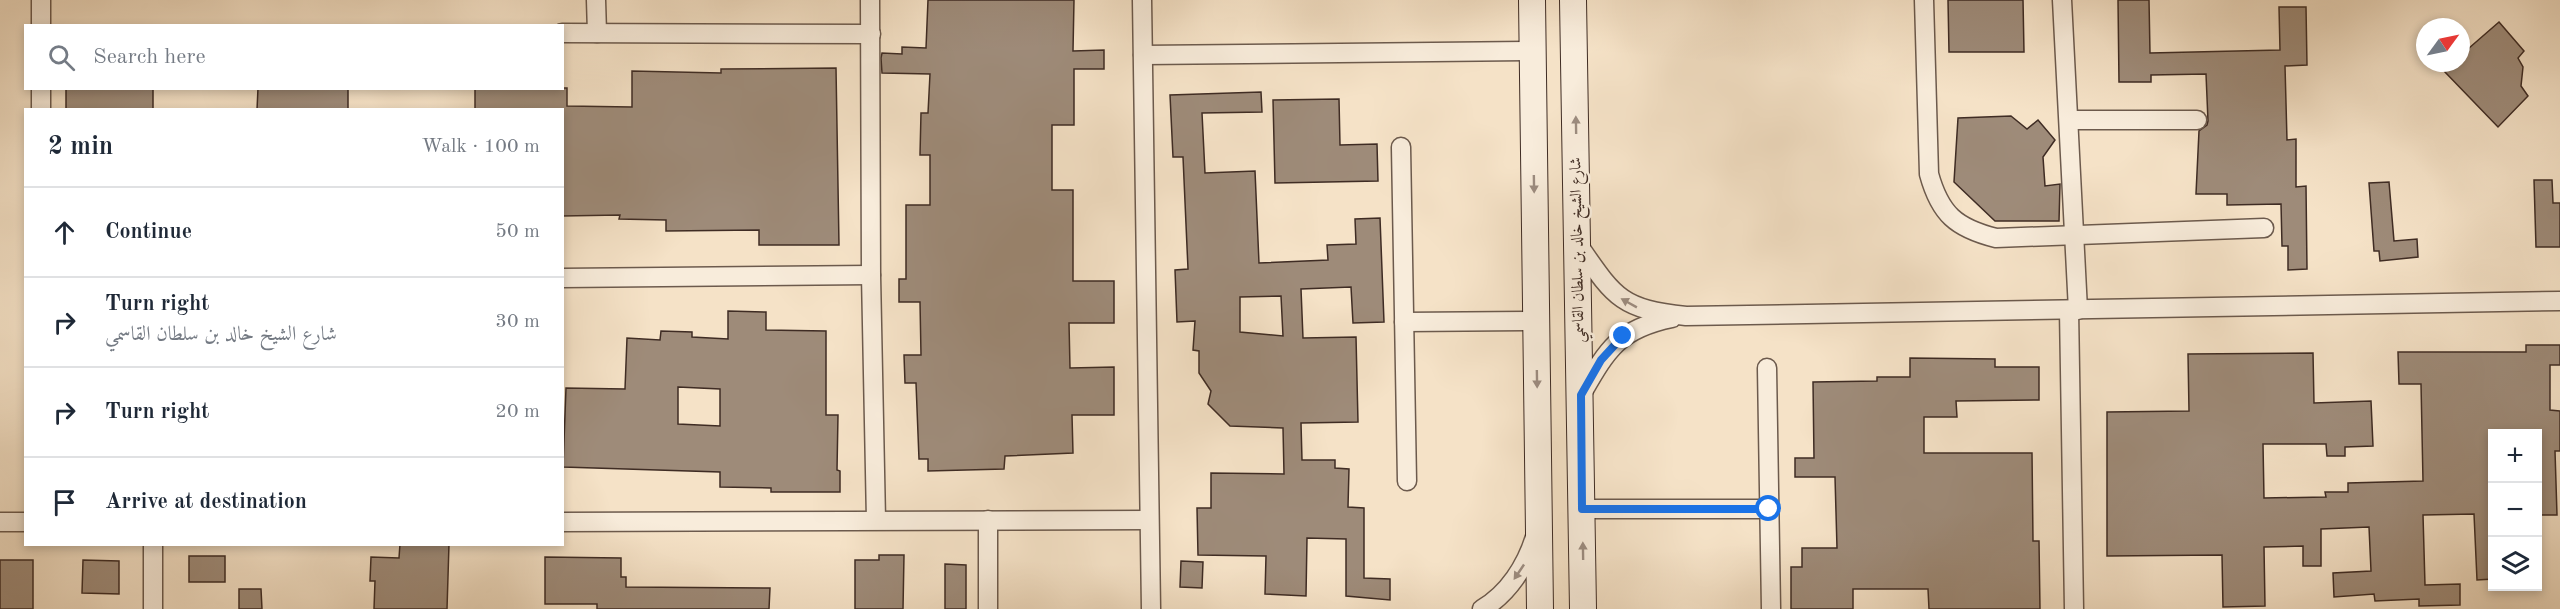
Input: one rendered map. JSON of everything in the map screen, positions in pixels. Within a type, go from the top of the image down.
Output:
[{"type":"main road","points":[[1532,0],[1540,609]]},
{"type":"main road","name":"شارع الشيخ خالد بن سلطان القاسمي","points":[[1574,0],[1583,609]]},
{"type":"street","points":[[41,0],[41,24]]},
{"type":"street","points":[[597,0],[597,33]]},
{"type":"street","points":[[870,0],[871,275],[876,520]]},
{"type":"street","points":[[1142,0],[1151,609]]},
{"type":"street","points":[[1924,0],[1929,174],[1936,198],[1951,218],[1972,232],[1996,238],[2264,228]]},
{"type":"street","points":[[2062,0],[2076,236],[2074,609]]},
{"type":"street","points":[[564,33],[871,34]]},
{"type":"street","points":[[1143,56],[1533,51]]},
{"type":"street","points":[[41,90],[41,108]]},
{"type":"street","points":[[2069,120],[2197,120]]},
{"type":"street","points":[[1401,147],[1407,481]]},
{"type":"street","points":[[1579,246],[1603,282],[1628,304],[1653,312],[1686,316],[2560,301]]},
{"type":"street","points":[[564,278],[871,275]]},
{"type":"street","points":[[1581,395],[1606,354],[1623,336],[1651,323],[1686,316]]},
{"type":"street","points":[[1404,322],[1536,321]]},
{"type":"street","points":[[1767,368],[1771,609]]},
{"type":"street","points":[[1582,509],[1769,509]]},
{"type":"street","points":[[988,520],[988,609]]},
{"type":"street","points":[[564,522],[1149,520]]},
{"type":"street","points":[[0,522],[24,522]]},
{"type":"street","points":[[1482,609],[1506,589],[1521,570],[1539,524]]},
{"type":"street","points":[[153,546],[153,609]]},
{"type":"building","points":[[928,0],[1074,0],[1073,51],[1104,50],[1104,69],[1074,69],[1074,125],[1052,125],[1052,190],[1073,190],[1073,281],[1114,281],[1114,323],[1069,323],[1070,368],[1114,367],[1114,415],[1072,415],[1073,453],[1005,456],[1004,469],[928,471],[928,459],[919,459],[916,383],[905,383],[904,355],[921,355],[920,302],[899,302],[899,279],[906,279],[906,205],[930,205],[930,155],[920,155],[921,113],[928,113],[930,74],[882,73],[881,58],[882,53],[902,54],[902,47],[926,48]]},
{"type":"building","points":[[1948,0],[2023,0],[2024,52],[1949,52]]},
{"type":"building","points":[[2118,0],[2149,0],[2150,53],[2280,50],[2279,7],[2306,7],[2307,65],[2285,66],[2287,140],[2296,139],[2296,187],[2306,186],[2307,269],[2288,270],[2288,246],[2282,246],[2281,204],[2227,205],[2227,194],[2196,194],[2199,131],[2207,125],[2208,121],[2206,74],[2151,75],[2151,82],[2119,82]]},
{"type":"building","points":[[2499,22],[2524,51],[2518,58],[2523,67],[2521,86],[2528,96],[2498,127],[2445,72],[2470,72],[2470,47]]},
{"type":"building","points":[[836,68],[839,245],[759,245],[759,230],[666,231],[666,220],[619,219],[620,215],[564,216],[564,108],[475,108],[475,90],[564,90],[564,88],[567,88],[567,106],[632,107],[632,71],[721,73],[721,69]]},
{"type":"building","points":[[66,90],[153,90],[153,108],[66,108]]},
{"type":"building","points":[[258,90],[348,90],[348,108],[257,108]]},
{"type":"building","points":[[1261,92],[1262,112],[1202,113],[1205,173],[1255,171],[1259,263],[1328,260],[1327,245],[1356,244],[1355,219],[1380,218],[1384,322],[1353,323],[1351,287],[1301,289],[1303,338],[1356,337],[1358,422],[1301,423],[1302,460],[1335,460],[1335,468],[1349,469],[1348,507],[1364,508],[1364,578],[1390,579],[1390,600],[1346,596],[1346,539],[1307,538],[1306,596],[1265,594],[1266,556],[1198,555],[1197,508],[1211,508],[1211,473],[1284,474],[1283,428],[1230,426],[1208,404],[1211,391],[1199,373],[1199,351],[1193,350],[1195,321],[1177,322],[1175,270],[1188,269],[1183,157],[1173,157],[1170,95]],"holes":[[[1281,296],[1283,336],[1240,332],[1240,297]]]},
{"type":"building","points":[[1339,99],[1340,145],[1377,144],[1378,181],[1275,183],[1273,100]]},
{"type":"building","points":[[2011,116],[2027,129],[2038,120],[2055,140],[2043,157],[2045,186],[2060,184],[2059,221],[1995,221],[1954,182],[1958,118]]},
{"type":"building","points":[[2534,180],[2552,180],[2553,203],[2560,203],[2560,247],[2536,247]]},
{"type":"building","points":[[2389,182],[2394,241],[2417,239],[2418,257],[2380,261],[2379,251],[2374,251],[2369,183]]},
{"type":"building","points":[[728,311],[766,312],[766,330],[826,331],[826,415],[838,415],[837,470],[840,471],[840,492],[771,492],[771,488],[720,487],[720,472],[564,467],[566,388],[625,389],[627,338],[660,340],[661,331],[692,332],[692,337],[728,339]],"holes":[[[678,387],[720,389],[720,426],[678,424]]]},
{"type":"building","points":[[2526,345],[2560,345],[2560,365],[2550,365],[2550,410],[2560,411],[2560,451],[2555,451],[2557,515],[2542,515],[2542,429],[2488,429],[2488,579],[2477,580],[2474,514],[2423,515],[2425,585],[2460,584],[2460,605],[2419,606],[2419,599],[2375,601],[2374,594],[2334,597],[2333,573],[2371,571],[2369,527],[2321,529],[2321,566],[2303,566],[2303,546],[2264,547],[2265,606],[2223,607],[2222,555],[2107,556],[2107,412],[2189,411],[2188,354],[2313,353],[2314,403],[2371,401],[2373,446],[2345,447],[2345,456],[2327,456],[2326,444],[2263,444],[2264,498],[2326,497],[2325,492],[2348,492],[2348,483],[2423,481],[2421,384],[2399,384],[2398,352],[2526,352]]},
{"type":"building","points":[[1910,358],[1995,359],[1995,367],[2039,367],[2039,400],[1956,401],[1957,417],[1924,417],[1924,453],[2032,453],[2033,541],[2039,541],[2040,609],[1929,609],[1928,589],[1853,589],[1853,609],[1791,609],[1791,567],[1802,567],[1802,548],[1837,548],[1835,477],[1795,477],[1795,458],[1814,458],[1813,382],[1877,381],[1877,377],[1910,377]]},
{"type":"building","points":[[400,546],[449,546],[447,609],[374,609],[375,581],[370,581],[371,557],[399,558]]},
{"type":"building","points":[[879,555],[904,555],[903,609],[855,609],[855,560],[879,560]]},
{"type":"building","points":[[189,556],[225,556],[225,582],[189,582]]},
{"type":"building","points":[[545,557],[621,558],[621,577],[626,577],[626,587],[770,588],[769,609],[597,609],[597,604],[545,604]]},
{"type":"building","points":[[0,560],[33,560],[33,609],[0,609]]},
{"type":"building","points":[[83,560],[119,561],[119,594],[82,593]]},
{"type":"building","points":[[1181,561],[1203,562],[1202,588],[1180,587]]},
{"type":"building","points":[[945,564],[966,565],[966,609],[945,609]]},
{"type":"building","points":[[239,589],[261,589],[262,609],[239,609]]},
{"type":"route","points":[[1623,336],[1601,360],[1581,395],[1582,509],[1687,511],[1769,509]]}]
